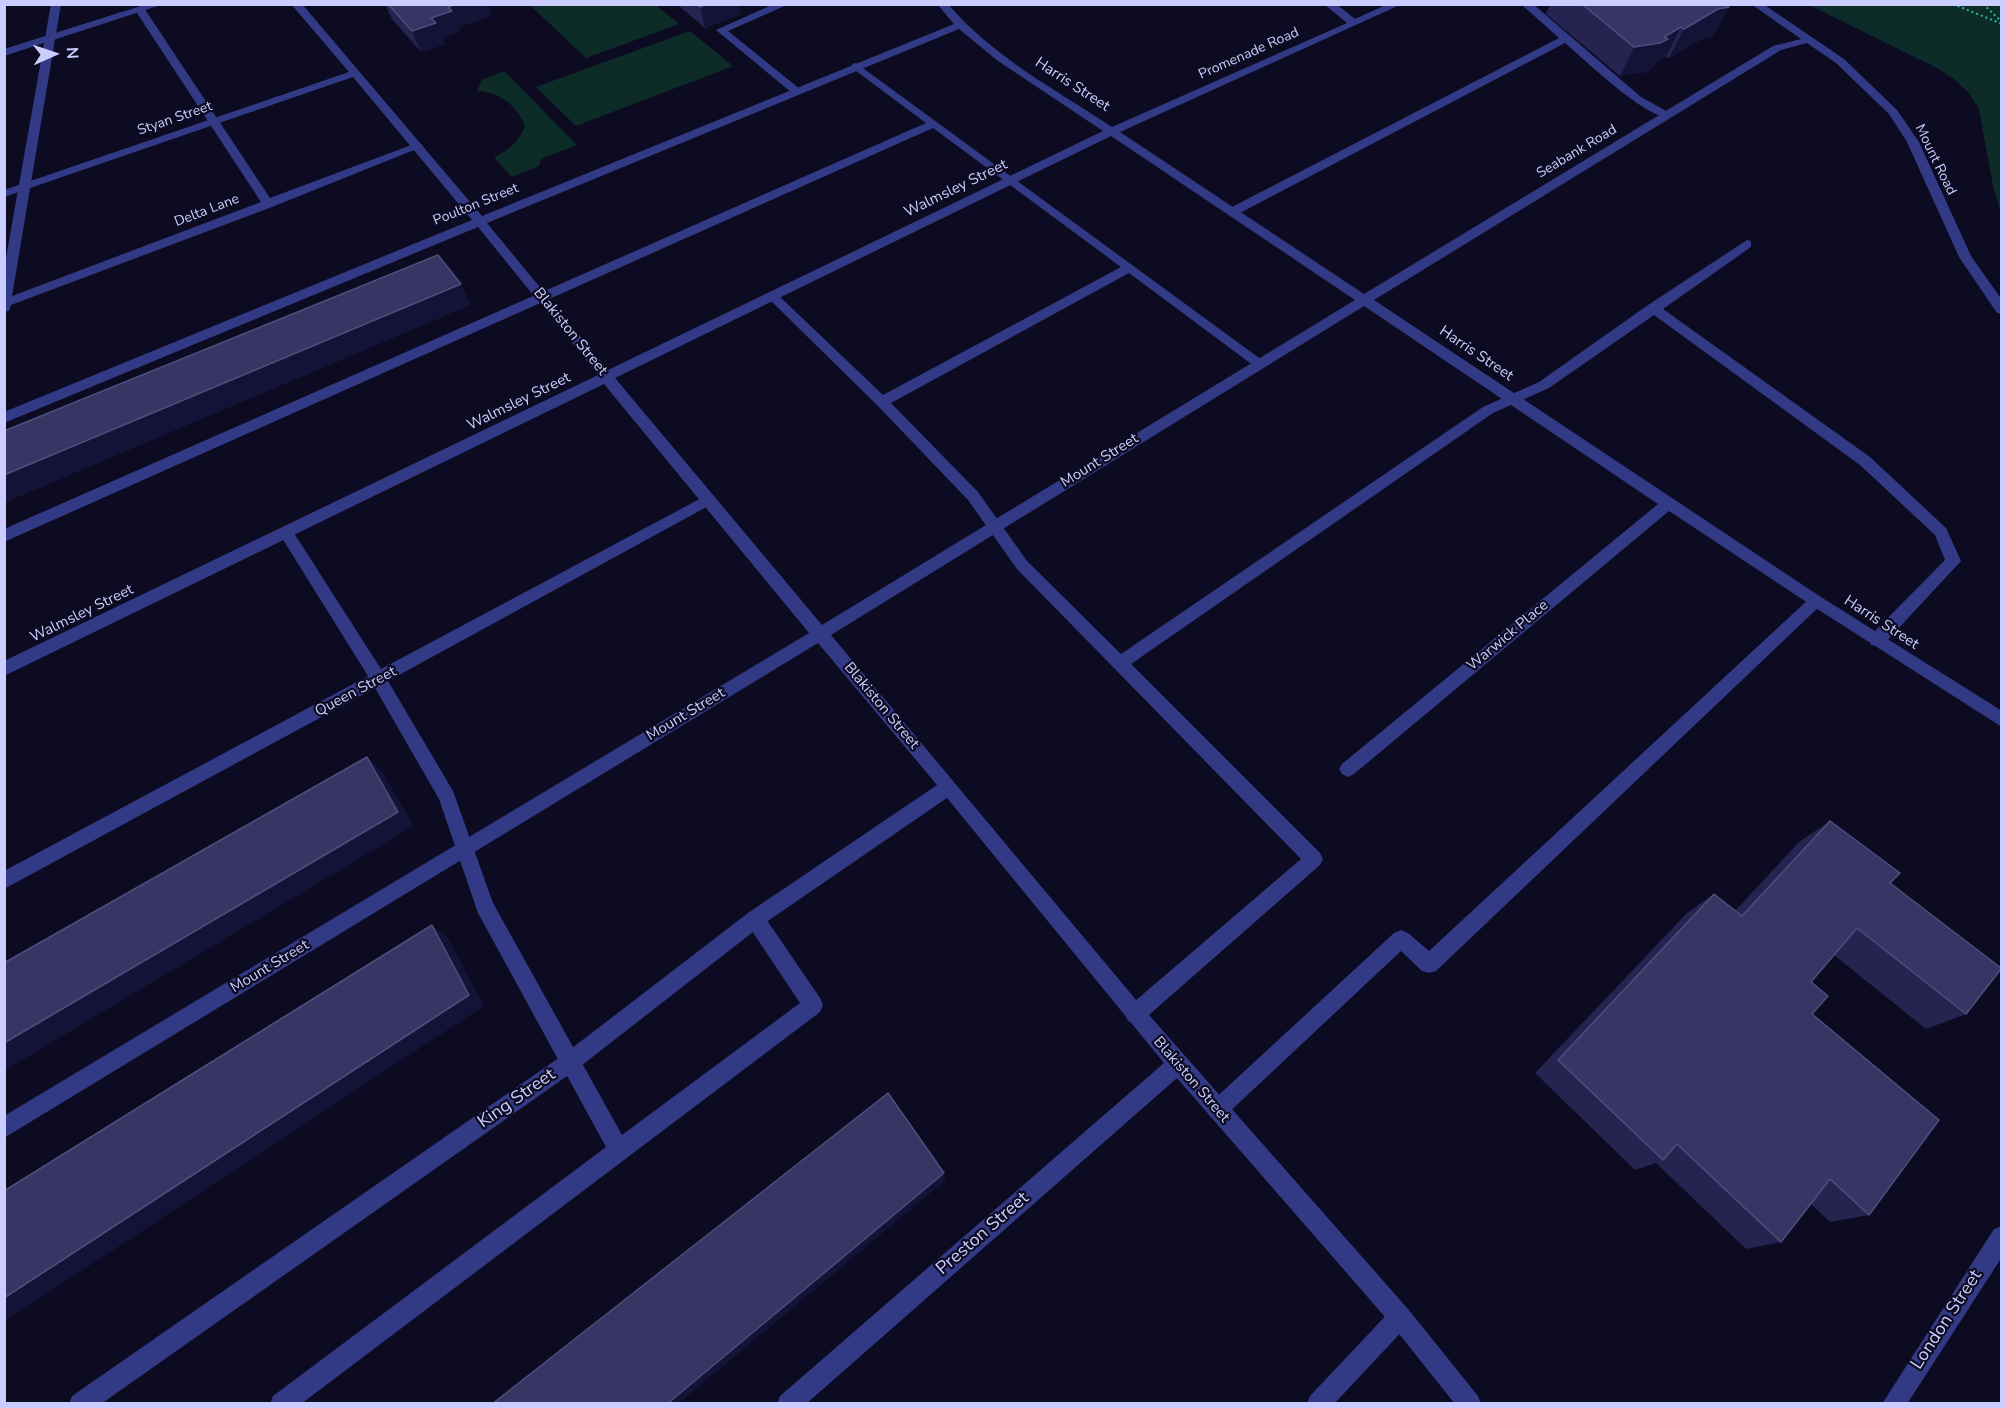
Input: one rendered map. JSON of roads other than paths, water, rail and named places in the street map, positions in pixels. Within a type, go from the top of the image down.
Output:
[{"type":"street","points":[[4,308],[56,4]]},
{"type":"street","points":[[4,53],[159,4]]},
{"type":"street","name":"Blakiston Street","points":[[296,4],[418,146],[707,500],[949,787],[1135,1014],[1400,1317],[1470,1404]]},
{"type":"street","points":[[784,4],[721,30],[796,91]]},
{"type":"street","name":"Harris Street","points":[[942,4],[960,25],[1002,59],[1365,299],[1669,504],[2001,720]]},
{"type":"street","points":[[1329,4],[1353,23]]},
{"type":"street","name":"Promenade Road","points":[[1113,131],[1397,4]]},
{"type":"street","points":[[1526,4],[1636,99],[1666,115]]},
{"type":"street","name":"Mount Road","points":[[1756,4],[1840,61],[1893,112],[1913,142],[1965,257],[2001,310]]},
{"type":"street","points":[[140,10],[268,204]]},
{"type":"street","name":"Poulton Street","points":[[4,418],[477,221],[960,25]]},
{"type":"street","points":[[1232,212],[1566,38]]},
{"type":"street","name":"Seabank Road","points":[[1365,299],[1777,48],[1809,40]]},
{"type":"street","points":[[856,66],[1259,363]]},
{"type":"street","name":"Styan Street","points":[[4,194],[355,73]]},
{"type":"street","points":[[4,536],[934,123]]},
{"type":"street","name":"Walmsley Street","points":[[4,669],[287,534],[1113,131]]},
{"type":"street","name":"Delta Lane","points":[[5,303],[418,146]]},
{"type":"street","points":[[1120,663],[1488,410],[1544,385],[1747,244]]},
{"type":"street","points":[[882,402],[1129,268]]},
{"type":"street","points":[[772,296],[882,402],[973,496],[1022,565],[1314,859],[1135,1014]]},
{"type":"street","name":"Mount Street","points":[[4,1128],[820,634],[1365,299]]},
{"type":"street","points":[[1653,308],[1865,461],[1941,532],[1953,561],[1877,640]]},
{"type":"street","name":"Queen Street","points":[[4,881],[379,680],[707,500]]},
{"type":"street","name":"Warwick Place","points":[[1348,769],[1669,504]]},
{"type":"street","points":[[287,534],[379,680],[447,796],[485,907],[619,1150]]},
{"type":"street","points":[[1217,1110],[1401,939],[1429,964],[1816,601]]},
{"type":"street","name":"King Street","points":[[80,1404],[570,1062],[755,919],[949,787]]},
{"type":"street","points":[[281,1404],[813,1005],[755,919]]},
{"type":"street","name":"Preston Street","points":[[788,1404],[1178,1064]]},
{"type":"street","name":"London Street","points":[[1893,1404],[2001,1237]]},
{"type":"street","points":[[1318,1404],[1400,1317]]}]
